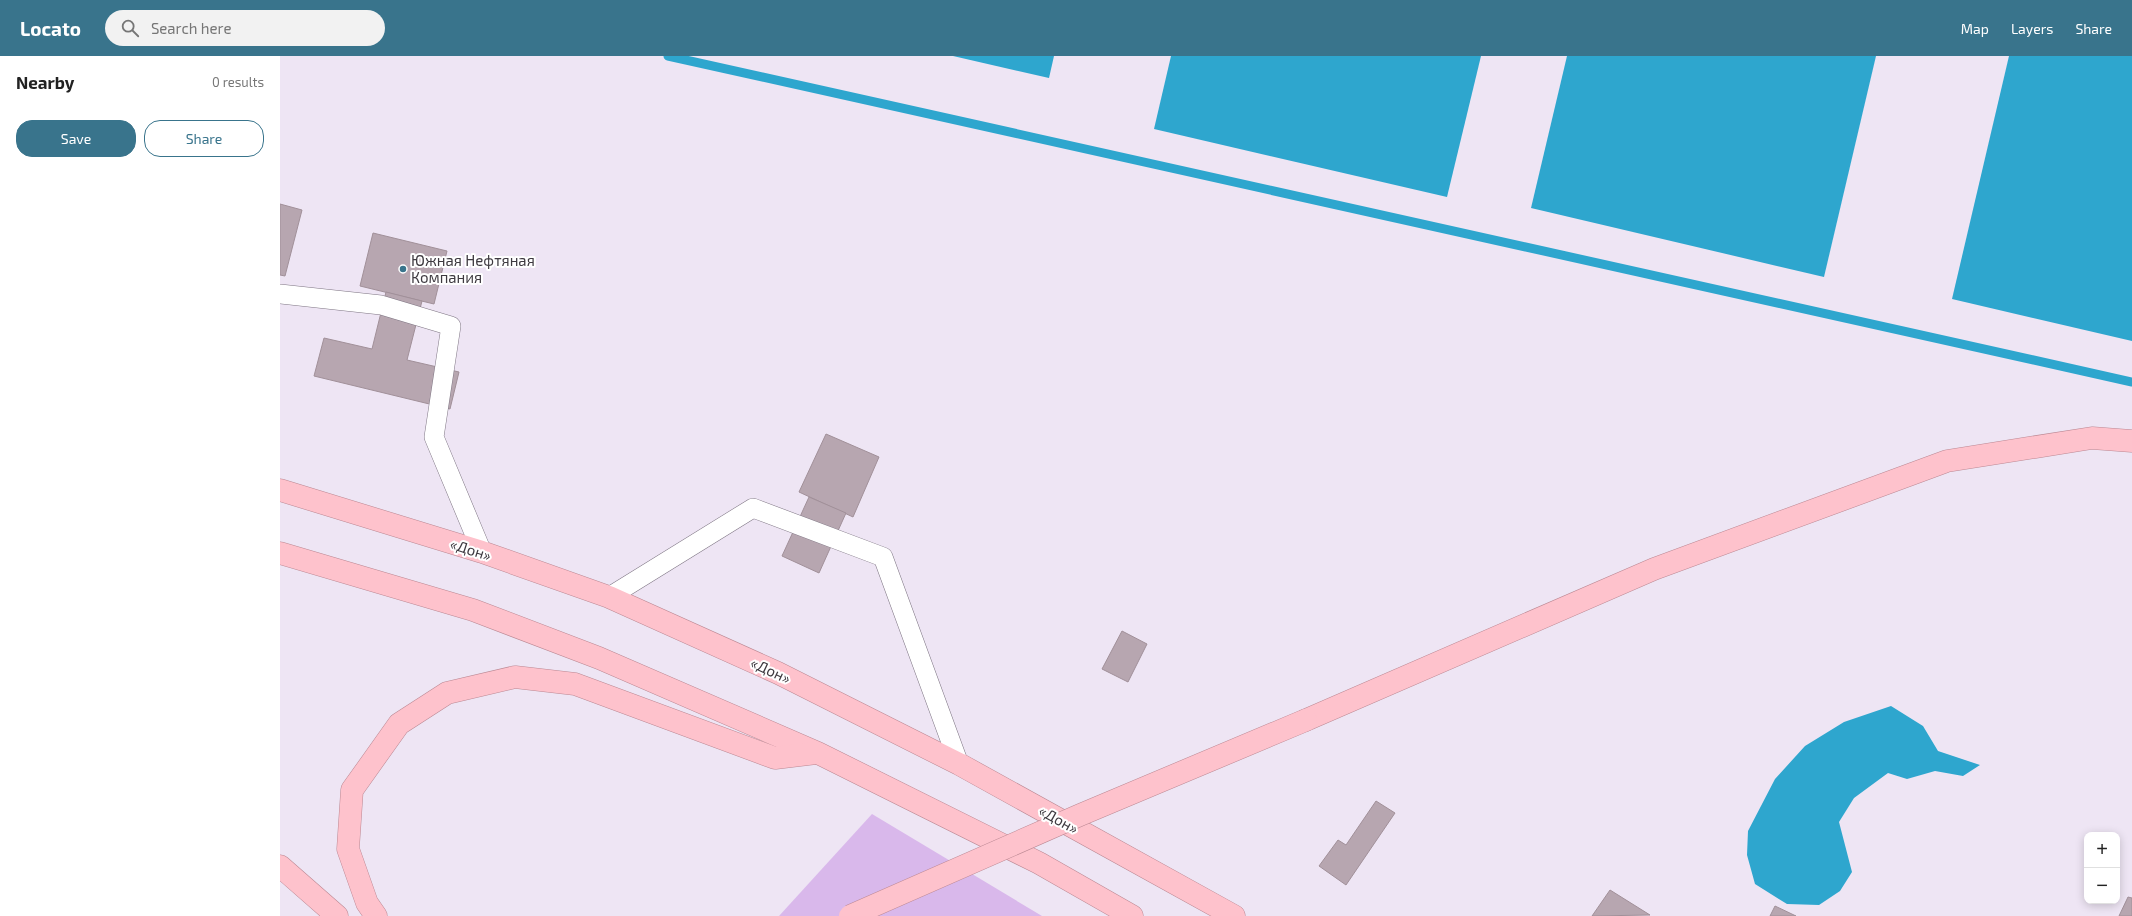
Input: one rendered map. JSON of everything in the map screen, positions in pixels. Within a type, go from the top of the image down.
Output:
[{"type":"highway","points":[[850,916],[1080,815],[1306,720],[1654,569],[1947,461],[2092,438],[2132,442]]},
{"type":"highway","name":"«Дон»","points":[[280,490],[482,552],[609,597],[778,673],[959,764],[1234,916]]},
{"type":"highway","points":[[280,553],[473,610],[599,658],[818,753],[1039,863],[1132,916]]},
{"type":"highway","points":[[376,916],[367,903],[348,849],[352,790],[399,724],[447,693],[515,677],[575,684],[775,758],[818,753]]},
{"type":"highway","points":[[280,866],[336,916]]},
{"type":"lane","points":[[280,294],[381,305],[450,326],[434,437],[482,552]]},
{"type":"lane","points":[[609,597],[753,508],[883,557],[959,764]]},
{"type":"shaded area","points":[[872,814],[1042,916],[779,916]]},
{"type":"water","points":[[953,56],[1054,56],[1049,78]]},
{"type":"water","points":[[1171,56],[1481,56],[1447,197],[1154,129]]},
{"type":"water","points":[[1567,56],[1876,56],[1824,277],[1531,208]]},
{"type":"water","points":[[2009,56],[2132,56],[2132,341],[1952,299]]},
{"type":"water","points":[[1891,706],[1923,726],[1938,751],[1980,765],[1963,776],[1935,771],[1907,779],[1888,773],[1854,798],[1839,822],[1852,872],[1840,891],[1819,905],[1787,904],[1755,884],[1747,855],[1748,831],[1775,779],[1805,746],[1844,722]]},
{"type":"building","points":[[280,204],[302,210],[285,276],[280,275]]},
{"type":"building","name":"Южная Нефтяная Компания","points":[[373,233],[447,251],[434,304],[360,286]]},
{"type":"building","points":[[386,292],[422,301],[407,360],[459,372],[450,409],[314,376],[324,338],[372,349]]},
{"type":"building","points":[[826,434],[879,457],[853,517],[799,492]]},
{"type":"building","points":[[809,497],[846,513],[819,573],[782,556]]},
{"type":"building","points":[[1122,631],[1147,644],[1128,682],[1102,669]]},
{"type":"building","points":[[1376,801],[1395,813],[1346,885],[1319,866],[1338,840],[1346,845]]},
{"type":"building","points":[[1610,890],[1650,915],[1592,916]]},
{"type":"building","points":[[2128,897],[2132,898],[2132,916],[2119,916]]},
{"type":"building","points":[[1775,906],[1796,916],[1770,916]]},
{"type":"waterway","points":[[668,56],[2132,382]]},
{"type":"place","name":"Южная Нефтяная Компания","points":[[403,269]]}]
